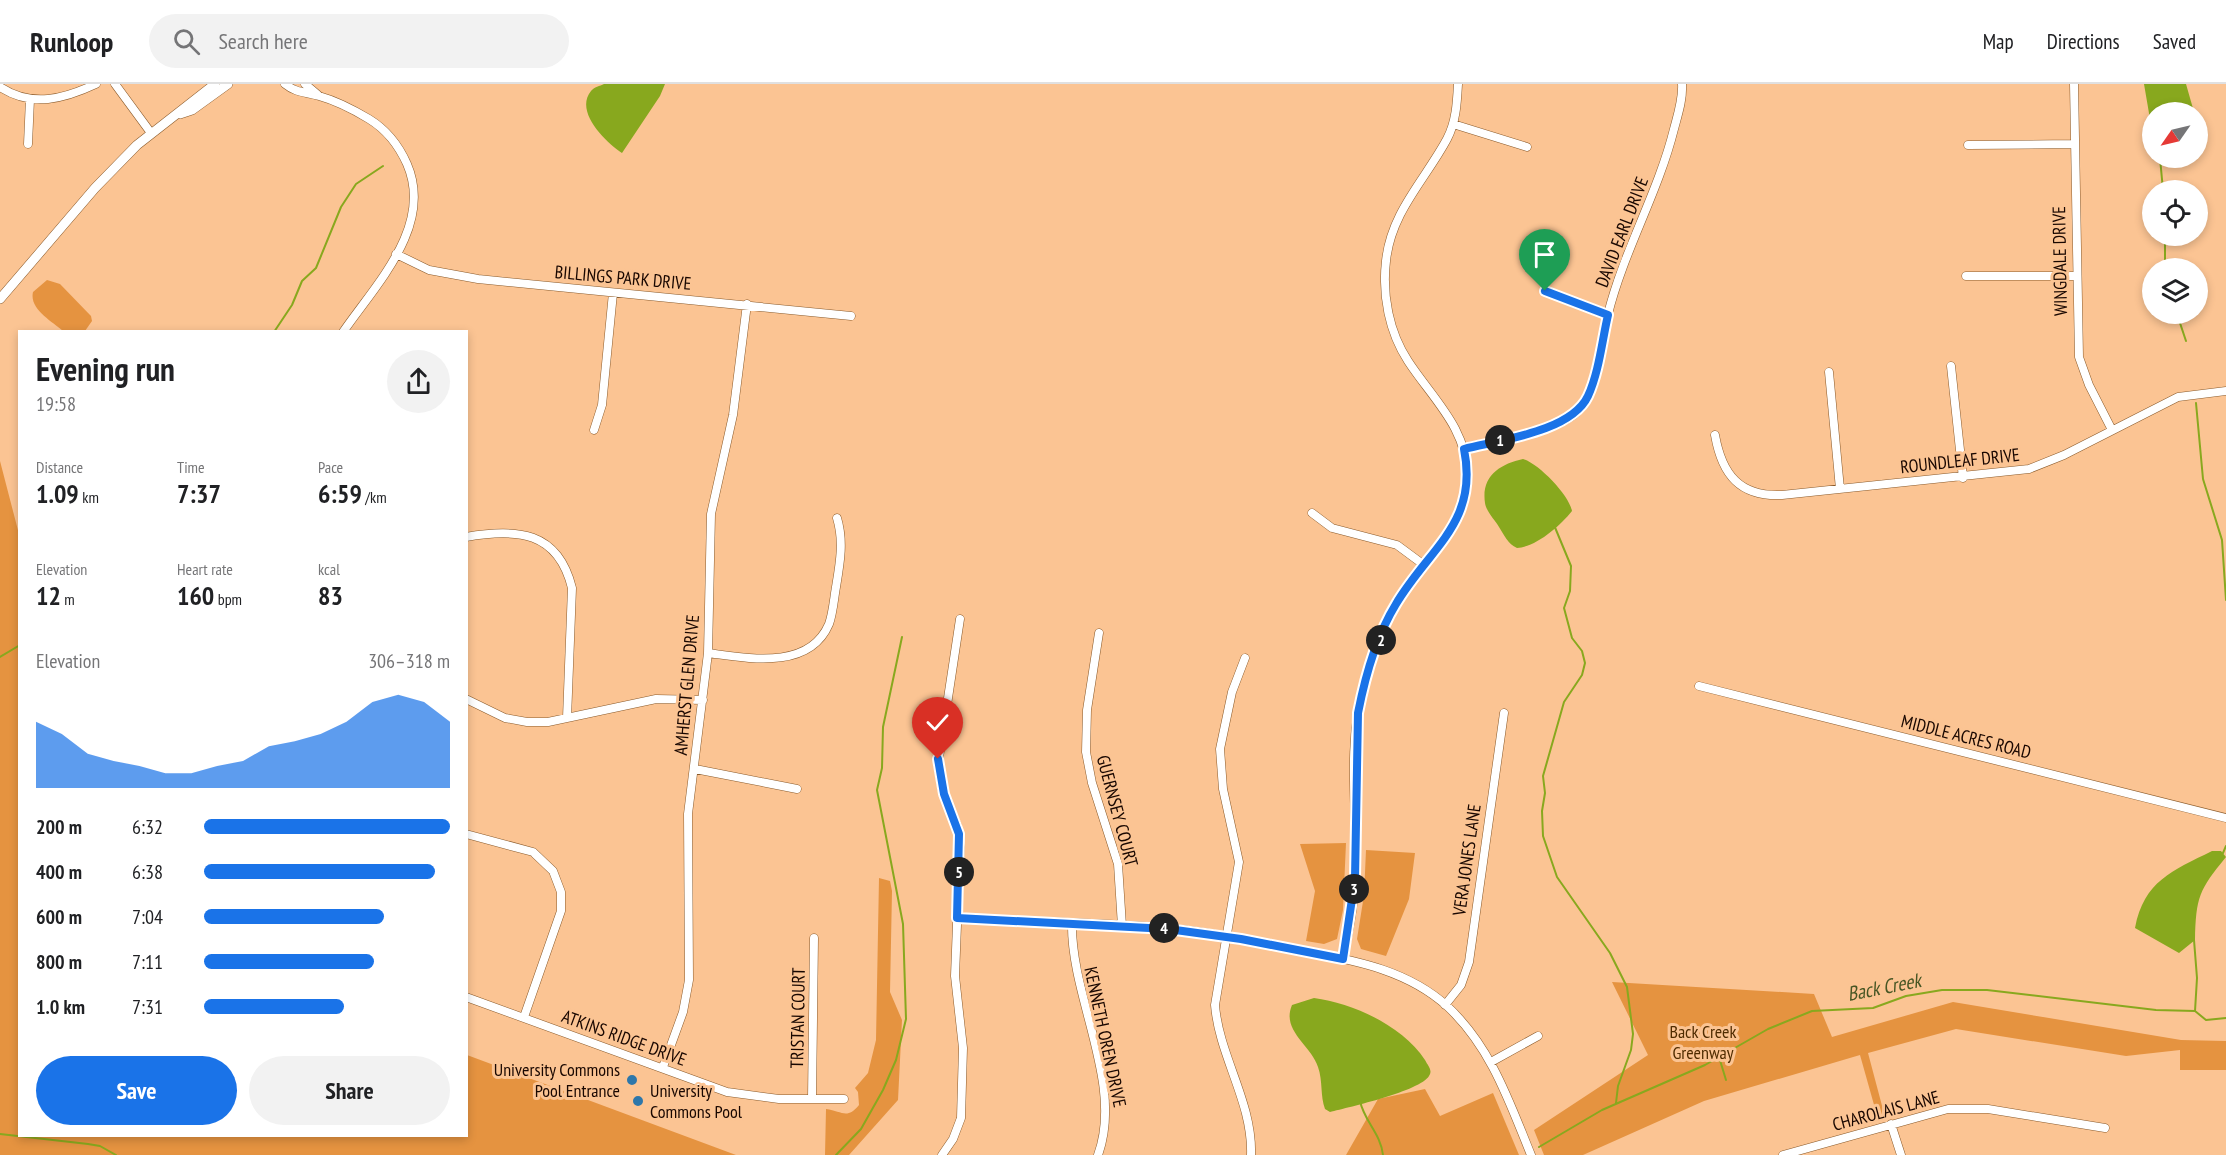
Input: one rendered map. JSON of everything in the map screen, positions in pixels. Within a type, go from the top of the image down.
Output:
[{"type":"street","points":[[0,87],[30,99],[62,98],[96,84]]},
{"type":"street","points":[[115,84],[151,133]]},
{"type":"street","points":[[0,299],[95,188],[151,133],[216,84]]},
{"type":"street","points":[[175,115],[192,110],[228,84]]},
{"type":"street","points":[[285,84],[294,91],[319,96],[352,110],[382,128],[403,155],[414,187],[414,213],[410,228],[396,254],[344,330]]},
{"type":"street","points":[[306,84],[319,96]]},
{"type":"street","points":[[1343,959],[1355,879],[1356,734],[1362,692],[1392,612],[1449,535],[1462,508],[1467,478],[1464,449],[1450,419],[1400,346],[1387,309],[1384,279],[1387,251],[1396,223],[1453,124],[1458,84]]},
{"type":"street","name":"DAVID EARL DRIVE","points":[[1464,449],[1552,426],[1578,411],[1593,384],[1608,315],[1621,273],[1661,174],[1682,100],[1682,84]]},
{"type":"street","name":"WINGDALE DRIVE","points":[[2074,84],[2079,357],[2089,385],[2112,430]]},
{"type":"street","points":[[28,144],[30,99]]},
{"type":"street","points":[[1453,124],[1527,147]]},
{"type":"street","points":[[1968,145],[2074,144]]},
{"type":"street","name":"BILLINGS PARK DRIVE","points":[[396,254],[443,274],[851,316]]},
{"type":"street","points":[[1966,276],[2076,276]]},
{"type":"street","points":[[1545,291],[1608,315]]},
{"type":"street","points":[[594,430],[602,405],[613,293]]},
{"type":"street","name":"AMHERST GLEN DRIVE","points":[[663,1067],[683,1012],[689,980],[688,814],[708,653],[711,514],[733,415],[747,304]]},
{"type":"street","points":[[1951,366],[1963,478]]},
{"type":"street","points":[[1829,372],[1840,489]]},
{"type":"street","name":"ROUNDLEAF DRIVE","points":[[1715,435],[1724,467],[1734,481],[1760,494],[1774,495],[2014,472],[2043,465],[2178,397],[2226,391]]},
{"type":"street","points":[[1312,513],[1332,528],[1396,545],[1424,566]]},
{"type":"street","points":[[708,653],[785,658],[801,652],[818,641],[829,623],[837,581],[843,537],[837,518]]},
{"type":"street","points":[[468,537],[514,532],[537,538],[557,553],[568,570],[572,598],[567,718]]},
{"type":"street","points":[[942,1155],[953,1139],[961,1118],[963,1048],[955,976],[959,834],[944,794],[938,759],[960,619]]},
{"type":"street","name":"GUERNSEY COURT","points":[[1099,633],[1086,710],[1086,752],[1092,783],[1118,864],[1122,926]]},
{"type":"street","points":[[1245,658],[1232,692],[1220,749],[1223,789],[1239,862],[1215,998],[1216,1019],[1249,1128],[1251,1155]]},
{"type":"street","name":"MIDDLE ACRES ROAD","points":[[1699,686],[2226,818]]},
{"type":"street","points":[[468,700],[505,718],[527,722],[567,718],[656,699],[703,700]]},
{"type":"street","name":"VERA JONES LANE","points":[[1445,1005],[1461,985],[1469,962],[1504,713]]},
{"type":"street","points":[[694,769],[797,789]]},
{"type":"street","points":[[468,835],[533,852],[553,871],[561,892],[561,911],[524,1017]]},
{"type":"street","points":[[957,918],[1122,926],[1227,936],[1343,959],[1390,971],[1420,987],[1445,1005],[1475,1037],[1491,1062],[1531,1155]]},
{"type":"street","name":"KENNETH OREN DRIVE","points":[[1072,924],[1074,962],[1097,1059],[1106,1112],[1105,1135],[1098,1155]]},
{"type":"street","name":"TRISTAN COURT","points":[[812,1099],[814,938]]},
{"type":"street","name":"ATKINS RIDGE DRIVE","points":[[468,998],[727,1092],[779,1099],[844,1099]]},
{"type":"street","points":[[1491,1062],[1538,1036]]},
{"type":"street","name":"CHAROLAIS LANE","points":[[1784,1155],[1935,1111],[1968,1108],[2105,1128]]},
{"type":"street","points":[[1891,1124],[1901,1155]]},
{"type":"green space","points":[[47,280],[60,284],[91,316],[92,321],[86,330],[62,330],[34,304],[33,292]]},
{"type":"green space","points":[[0,461],[18,530],[18,1137],[468,1137],[468,1055],[736,1155],[0,1155]]},
{"type":"green space","points":[[1346,843],[1343,910],[1337,939],[1324,944],[1306,941],[1315,891],[1300,844]]},
{"type":"green space","points":[[1366,850],[1415,853],[1409,899],[1386,956],[1361,949],[1357,939],[1364,895]]},
{"type":"green space","points":[[879,878],[890,881],[892,891],[890,992],[902,1020],[898,1100],[849,1155],[825,1155],[826,1109],[848,1113],[859,1105],[858,1092],[855,1088],[868,1073],[876,1040]]},
{"type":"green space","name":"Back Creek Greenway","points":[[1612,982],[1814,994],[1832,1037],[1953,1002],[2181,1040],[2226,1041],[2226,1070],[2180,1070],[2180,1050],[2126,1056],[1956,1029],[1868,1053],[1885,1117],[1878,1119],[1860,1055],[1704,1101],[1583,1155],[1544,1155],[1534,1130],[1648,1055]]},
{"type":"green space","points":[[1425,1089],[1440,1116],[1493,1093],[1519,1155],[1346,1155],[1378,1099]]},
{"type":"shaded area","points":[[604,84],[665,84],[660,96],[622,153],[594,126],[586,108],[591,91]]},
{"type":"shaded area","points":[[2144,84],[2186,84],[2191,102],[2147,102]]},
{"type":"shaded area","points":[[1523,459],[1537,467],[1552,481],[1570,504],[1572,511],[1547,535],[1532,544],[1517,548],[1506,539],[1489,512],[1485,503],[1485,494],[1486,485],[1494,473],[1507,464]]},
{"type":"shaded area","points":[[2212,851],[2221,851],[2226,857],[2210,878],[2201,895],[2196,914],[2195,940],[2179,953],[2135,928],[2145,899],[2162,879]]},
{"type":"shaded area","points":[[1314,998],[1345,1005],[1376,1018],[1390,1027],[1416,1048],[1430,1068],[1429,1076],[1413,1087],[1384,1098],[1330,1112],[1325,1109],[1318,1067],[1290,1023],[1292,1005]]},
{"type":"waterway","points":[[275,330],[292,305],[302,281],[316,268],[341,207],[356,184],[383,166]]},
{"type":"waterway","points":[[2161,168],[2162,180]]},
{"type":"waterway","points":[[2165,246],[2165,258]]},
{"type":"waterway","points":[[2180,324],[2186,341]]},
{"type":"waterway","points":[[2196,403],[2203,479],[2222,540],[2226,600]]},
{"type":"waterway","points":[[1554,525],[1571,566],[1570,591],[1564,608],[1572,638],[1582,651],[1585,663],[1582,675],[1564,702],[1543,776],[1545,793],[1542,811],[1543,836],[1557,877],[1610,953],[1627,987],[1633,1034],[1631,1050],[1618,1086],[1616,1103]]},
{"type":"waterway","points":[[836,1155],[861,1129],[883,1090],[896,1060],[906,1019],[903,924],[877,790],[882,768],[883,727],[902,637]]},
{"type":"waterway","points":[[0,657],[18,646]]},
{"type":"waterway","points":[[2223,853],[2226,846]]},
{"type":"waterway","points":[[2194,940],[2197,978],[2195,1011]]},
{"type":"waterway","name":"Back Creek","points":[[1539,1147],[1602,1110],[1705,1065],[1768,1029],[1812,1011],[1873,1008],[1906,996],[1942,990],[1987,990],[2156,1010],[2195,1011],[2206,1020],[2226,1018]]},
{"type":"waterway","points":[[1719,1057],[1726,1080]]},
{"type":"waterway","points":[[1360,1101],[1382,1147],[1383,1155]]},
{"type":"waterway","name":"Back Creek","points":[[0,1134],[18,1136]]},
{"type":"waterway","name":"Back Creek","points":[[26,1137],[100,1146],[116,1155]]},
{"type":"place","name":"University Commons Pool Entrance","points":[[632,1080]]},
{"type":"place","name":"University Commons Pool","points":[[638,1101]]},
{"type":"route","points":[[938,759],[939,779],[959,834],[957,918],[1146,927],[1207,933],[1343,959],[1353,910],[1356,863],[1358,713],[1362,692],[1387,622],[1408,585],[1449,535],[1460,515],[1467,486],[1464,449],[1552,426],[1566,420],[1578,411],[1593,384],[1608,315],[1545,291]]}]
